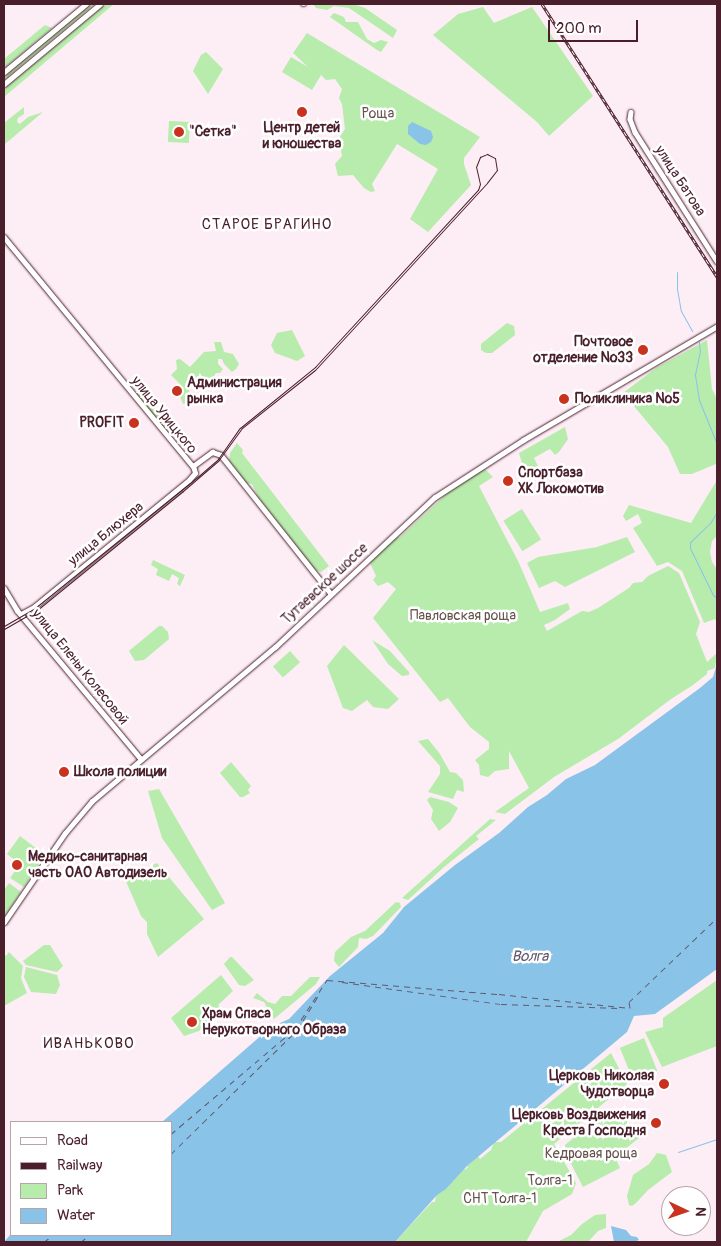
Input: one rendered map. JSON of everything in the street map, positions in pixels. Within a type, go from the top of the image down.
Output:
[{"type":"main road","points":[[4,72],[86,4]]},
{"type":"main road","points":[[4,84],[100,4]]},
{"type":"main road","name":"Тутаевское шоссе","points":[[4,922],[83,810],[275,647],[423,508],[460,479],[717,326]]},
{"type":"street","name":"улица Батова","points":[[631,112],[630,120],[635,132],[717,261]]},
{"type":"street","name":"улица Урицкого","points":[[4,237],[193,466],[212,452],[221,455],[331,594]]},
{"type":"street","name":"улица Блюхера","points":[[21,614],[68,579],[189,480],[195,473],[193,466]]},
{"type":"street","name":"улица Елены Колесовой","points":[[4,588],[21,614],[141,759]]},
{"type":"green space","points":[[91,4],[95,4],[4,80],[4,76]]},
{"type":"green space","points":[[106,4],[114,4],[4,97],[4,89]]},
{"type":"green space","points":[[313,4],[353,4],[365,8],[397,30],[393,38],[349,8],[334,6],[327,10],[316,8]]},
{"type":"green space","points":[[483,7],[494,23],[532,7],[593,96],[549,136],[537,122],[433,35],[458,14]]},
{"type":"green space","points":[[334,13],[344,17],[346,22],[358,22],[367,39],[374,43],[381,40],[388,42],[381,52],[377,50],[330,17]]},
{"type":"green space","points":[[45,25],[52,28],[4,68],[4,59]]},
{"type":"green space","name":"Роща","points":[[307,33],[480,137],[464,158],[464,164],[471,185],[428,232],[410,219],[438,169],[397,144],[372,184],[375,191],[371,192],[364,188],[353,175],[338,176],[335,164],[342,156],[339,138],[345,129],[342,104],[339,98],[342,89],[335,79],[326,80],[321,75],[312,90],[282,72],[291,57],[308,67],[293,53]]},
{"type":"green space","points":[[206,52],[223,69],[208,94],[193,71],[201,55]]},
{"type":"green space","points":[[24,107],[24,114],[18,118],[17,122],[20,124],[28,117],[43,112],[5,144],[4,123]]},
{"type":"green space","name":"\"Сетка\"","points":[[169,121],[190,122],[189,143],[168,142]]},
{"type":"green space","points":[[507,323],[514,326],[515,335],[492,353],[486,353],[481,350],[481,344]]},
{"type":"green space","points":[[292,330],[305,356],[297,361],[275,353],[271,345],[277,333]]},
{"type":"green space","points":[[707,340],[712,389],[717,399],[717,472],[716,464],[692,474],[680,474],[668,447],[623,393],[656,368]]},
{"type":"green space","points":[[214,342],[221,342],[224,352],[233,354],[239,364],[232,372],[222,359],[218,359],[218,364],[223,369],[220,373],[216,373],[209,382],[193,382],[189,391],[190,401],[183,404],[179,394],[184,388],[171,375],[177,369],[176,360],[180,359],[190,367],[204,352],[216,351]]},
{"type":"green space","points":[[139,387],[173,429],[171,431],[167,432],[136,394]]},
{"type":"green space","points":[[565,427],[568,439],[559,452],[555,455],[550,449],[534,458],[540,470],[531,475],[524,470],[519,453]]},
{"type":"green space","points":[[237,443],[243,450],[242,453],[329,566],[321,572],[315,570],[258,497],[252,484],[246,483],[229,461],[230,453]]},
{"type":"green space","name":"Павловская роща","points":[[485,469],[493,477],[479,486],[519,563],[540,612],[568,603],[570,609],[555,620],[544,625],[547,631],[582,611],[589,612],[598,608],[629,588],[633,583],[642,582],[648,576],[668,566],[679,573],[700,622],[696,634],[707,662],[717,653],[715,668],[707,671],[707,674],[693,685],[618,739],[554,777],[505,814],[495,812],[529,788],[509,751],[509,769],[495,771],[488,777],[480,775],[479,765],[475,760],[489,749],[489,742],[470,727],[448,698],[440,702],[373,618],[396,589],[388,582],[378,586],[373,580],[376,576],[370,563],[394,538],[400,537],[455,486]]},
{"type":"green space","points":[[717,480],[717,536],[712,541],[710,552],[712,562],[717,569],[717,623],[715,619],[704,623],[682,571],[668,562],[657,566],[633,528],[642,523],[638,514],[626,521],[623,516],[629,505],[691,523]]},
{"type":"green space","points":[[522,509],[541,540],[522,551],[503,521]]},
{"type":"green space","points":[[627,537],[635,552],[565,587],[555,581],[539,588],[527,563],[538,557],[597,547]]},
{"type":"green space","points":[[153,560],[185,575],[180,586],[177,584],[179,578],[172,574],[169,581],[156,575],[158,569],[151,565]]},
{"type":"green space","points":[[159,626],[162,626],[168,632],[169,639],[144,660],[135,661],[129,651]]},
{"type":"green space","points":[[372,640],[390,651],[409,672],[409,675],[402,676],[388,664]]},
{"type":"green space","points":[[344,645],[399,699],[388,709],[373,707],[367,700],[352,711],[343,708],[327,666]]},
{"type":"green space","points":[[290,651],[300,662],[283,678],[273,666]]},
{"type":"green space","points":[[428,739],[440,754],[450,772],[456,773],[463,780],[464,792],[457,790],[453,799],[428,792],[440,774],[440,766],[418,741]]},
{"type":"green space","points":[[231,762],[251,786],[248,790],[250,793],[243,797],[240,797],[220,773]]},
{"type":"green space","points":[[159,789],[225,903],[212,910],[162,838],[148,791]]},
{"type":"green space","points":[[430,797],[449,802],[458,808],[450,822],[439,831],[431,819],[433,810],[427,800]]},
{"type":"green space","points":[[490,819],[496,820],[476,836],[479,839],[444,867],[408,900],[402,898]]},
{"type":"green space","points":[[20,836],[45,855],[24,887],[10,878],[20,864],[7,854]]},
{"type":"green space","points":[[157,863],[204,919],[158,957],[147,934],[147,922],[141,916],[125,879]]},
{"type":"green space","points":[[9,883],[21,892],[4,917],[4,890]]},
{"type":"green space","points":[[396,902],[400,903],[401,907],[373,936],[366,939],[359,938],[358,947],[339,967],[334,961],[335,952],[351,937],[365,931]]},
{"type":"green space","points":[[44,945],[50,945],[63,966],[57,972],[26,965],[23,961]]},
{"type":"green space","points":[[9,952],[23,966],[21,978],[27,993],[4,1006],[4,954],[6,956]]},
{"type":"green space","points":[[230,957],[254,980],[245,986],[239,985],[224,964]]},
{"type":"green space","points":[[26,967],[57,975],[60,985],[56,994],[31,992],[24,977]]},
{"type":"green space","points":[[221,975],[233,991],[218,1005],[223,1012],[210,1019],[212,1022],[199,1031],[184,1036],[171,1018]]},
{"type":"green space","points":[[310,977],[320,977],[316,984],[274,1019],[264,1002],[253,998],[257,993],[268,1002],[275,1004],[282,996],[291,996]]},
{"type":"green space","points":[[717,980],[717,1046],[662,1067],[645,1032],[663,1027],[663,1018]]},
{"type":"green space","points":[[644,1038],[658,1073],[634,1083],[620,1048]]},
{"type":"green space","name":"СНТ Толга-1","points":[[611,1053],[627,1084],[554,1144],[576,1183],[572,1194],[543,1211],[526,1242],[395,1242],[432,1202],[435,1202],[436,1195],[446,1189],[478,1156],[480,1159],[491,1150],[494,1142],[501,1142]]},
{"type":"green space","name":"Кедровая роща","points":[[621,1111],[630,1126],[633,1125],[639,1138],[615,1157],[620,1168],[583,1187],[564,1150],[565,1145],[593,1122]]},
{"type":"green space","points":[[657,1153],[666,1155],[672,1172],[648,1190],[636,1203],[632,1206],[629,1205],[627,1196],[633,1175],[649,1164]]},
{"type":"green space","points":[[606,1214],[606,1228],[598,1231],[588,1242],[557,1242],[571,1235],[595,1215]]},
{"type":"water","points":[[412,122],[431,131],[433,137],[431,142],[426,145],[420,144],[408,134],[408,126]]},
{"type":"water","name":"Волга","points":[[717,664],[717,969],[655,1014],[634,1016],[627,1032],[467,1166],[446,1189],[437,1195],[395,1242],[4,1242],[10,1235],[172,1236],[172,1121],[163,1121],[271,1027],[289,1019],[330,976],[383,933],[404,907],[455,865],[499,833],[528,807],[547,795],[566,779],[595,765],[713,677]]},
{"type":"water","points":[[611,1226],[626,1230],[631,1236],[637,1237],[639,1240],[634,1242],[614,1242]]},
{"type":"waterway","points":[[677,272],[677,289],[681,311],[692,331]]},
{"type":"waterway","points":[[699,342],[700,351],[695,375],[699,400],[717,444]]},
{"type":"waterway","points":[[717,512],[710,523],[690,542],[690,548],[713,595],[717,598]]},
{"type":"waterway","points":[[678,1152],[717,1139]]},
{"type":"ferry route","points":[[172,1133],[295,1029],[327,980],[499,994],[630,1008],[629,1002],[717,918]]},
{"type":"ferry route","points":[[342,982],[501,1004],[619,1008]]},
{"type":"ferry route","points":[[172,1153],[297,1030],[318,996]]},
{"type":"ferry route","points":[[44,1242],[52,1236]]},
{"type":"ferry route","points":[[81,1242],[88,1236]]},
{"type":"tram line","points":[[4,626],[35,608],[201,474],[218,459],[240,428],[315,367],[478,190],[480,184],[476,167],[480,157],[487,154],[495,158],[497,170],[487,183],[315,370],[242,428],[219,460],[183,491],[37,610],[4,629]]},
{"type":"railway","points":[[542,4],[717,277]]},
{"type":"place","name":"Центр детей и юношества","points":[[302,112]]},
{"type":"place","name":"\"Сетка\"","points":[[179,132]]},
{"type":"place","name":"Почтовое отделение №33","points":[[643,350]]},
{"type":"place","name":"Администрация рынка","points":[[177,391]]},
{"type":"place","name":"Поликлиника №5","points":[[564,399]]},
{"type":"place","name":"PROFIT","points":[[134,423]]},
{"type":"place","name":"Спортбаза ХК Локомотив","points":[[508,481]]},
{"type":"place","name":"Школа полиции","points":[[64,772]]},
{"type":"place","name":"Медико-санитарная часть ОАО Автодизель","points":[[17,865]]},
{"type":"place","name":"Храм Спаса Нерукотворного Образа","points":[[192,1022]]},
{"type":"place","name":"Церковь Николая Чудотворца","points":[[664,1084]]},
{"type":"place","name":"Церковь Воздвижения Креста Господня","points":[[656,1123]]},
{"type":"district","name":"СТАРОЕ БРАГИНО","points":[[267,225]]},
{"type":"district","name":"ИВАНЬКОВО","points":[[89,1044]]},
{"type":"park label","name":"Толга-1","points":[[550,1181]]}]
